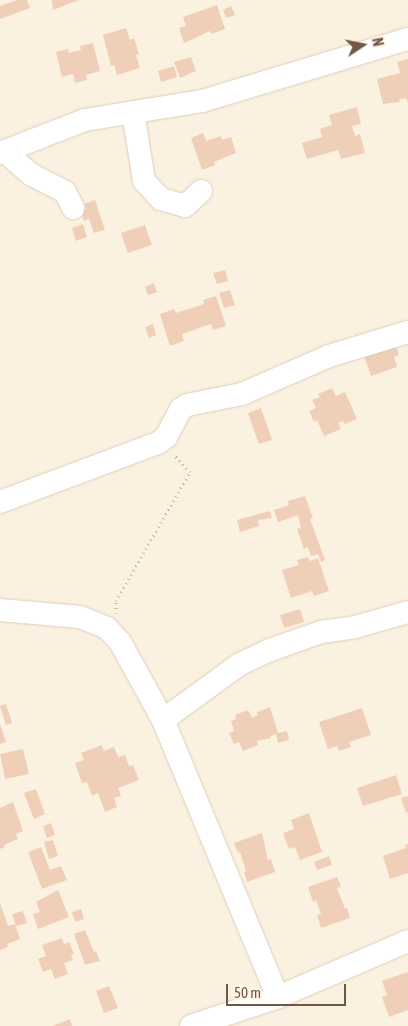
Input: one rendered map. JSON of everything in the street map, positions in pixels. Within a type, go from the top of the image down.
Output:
[{"type":"street","points":[[2,152],[86,120],[202,101],[408,40]]},
{"type":"street","points":[[133,112],[144,181],[161,199],[185,206],[201,191]]},
{"type":"street","points":[[2,152],[32,175],[65,192],[73,208]]},
{"type":"street","points":[[0,502],[153,446],[162,440],[181,409],[187,405],[250,391],[329,356],[408,332]]},
{"type":"street","points":[[0,610],[80,617],[107,628],[116,636],[163,720],[278,997]]},
{"type":"street","points":[[163,720],[240,664],[270,650],[321,632],[355,627],[408,612]]},
{"type":"street","points":[[190,1026],[278,997],[408,941]]},
{"type":"path","points":[[116,636],[116,601],[190,472],[162,440]]},
{"type":"building","points":[[17,0],[27,0],[30,8],[0,19],[0,6]]},
{"type":"building","points":[[52,0],[79,0],[53,10]]},
{"type":"building","points":[[217,5],[225,29],[211,34],[210,31],[184,43],[179,28],[186,26],[183,17]]},
{"type":"building","points":[[231,6],[235,15],[226,18],[223,10]]},
{"type":"building","points":[[126,28],[130,40],[134,38],[139,54],[136,55],[140,68],[117,75],[114,65],[111,66],[103,35]]},
{"type":"building","points":[[93,43],[100,71],[86,75],[87,80],[75,83],[73,74],[62,77],[56,52],[68,49],[69,53],[81,50],[80,46]]},
{"type":"building","points":[[191,57],[196,71],[180,78],[174,62]]},
{"type":"building","points":[[408,59],[408,102],[406,98],[399,99],[400,102],[383,104],[377,79],[400,73],[397,62]]},
{"type":"building","points":[[174,66],[177,77],[161,82],[158,71]]},
{"type":"building","points":[[357,107],[361,124],[352,126],[355,136],[360,134],[365,153],[341,159],[338,150],[307,159],[302,143],[322,137],[320,129],[332,125],[329,115]]},
{"type":"building","points":[[203,133],[206,141],[221,136],[222,140],[231,137],[236,153],[214,162],[215,165],[202,170],[191,138]]},
{"type":"building","points":[[95,200],[105,230],[94,233],[89,219],[84,221],[81,211],[86,209],[84,204]]},
{"type":"building","points":[[83,224],[87,237],[76,241],[72,228]]},
{"type":"building","points":[[145,225],[152,245],[128,253],[121,233]]},
{"type":"building","points":[[225,270],[228,281],[217,284],[213,273]]},
{"type":"building","points":[[154,283],[157,292],[148,295],[145,287]]},
{"type":"building","points":[[230,290],[235,305],[224,308],[219,293]]},
{"type":"building","points":[[216,296],[226,326],[213,330],[211,324],[182,334],[184,341],[170,346],[160,314],[174,309],[176,313],[204,304],[203,300]]},
{"type":"building","points":[[153,324],[156,335],[149,338],[145,327]]},
{"type":"building","points":[[395,343],[399,355],[394,357],[397,367],[371,376],[363,353]]},
{"type":"building","points":[[332,388],[336,396],[345,392],[357,419],[345,424],[343,421],[338,423],[341,429],[324,436],[317,420],[314,422],[309,411],[316,408],[312,400],[320,397],[318,394]]},
{"type":"building","points":[[261,408],[272,440],[259,444],[248,413]]},
{"type":"building","points":[[305,496],[313,518],[310,519],[325,560],[321,562],[318,554],[311,556],[308,547],[304,549],[297,529],[301,528],[298,515],[278,522],[274,510],[289,505],[288,501]]},
{"type":"building","points":[[270,511],[272,518],[258,520],[259,526],[240,532],[237,520]]},
{"type":"building","points":[[308,557],[310,561],[318,558],[329,591],[314,596],[312,591],[291,598],[282,570],[299,565],[297,560]]},
{"type":"building","points":[[300,609],[304,622],[284,628],[280,615]]},
{"type":"building","points":[[6,704],[12,723],[6,725],[0,706]]},
{"type":"building","points":[[270,707],[278,733],[287,731],[289,740],[278,743],[276,734],[270,736],[271,738],[257,741],[258,745],[243,751],[239,742],[234,744],[229,733],[234,731],[231,721],[236,719],[235,715],[248,710],[252,718],[258,715],[257,712]]},
{"type":"building","points":[[362,708],[371,735],[349,742],[351,747],[339,751],[337,746],[328,749],[319,722]]},
{"type":"building","points":[[0,724],[6,742],[0,744]]},
{"type":"building","points":[[102,745],[104,751],[114,747],[118,757],[125,755],[129,766],[133,765],[139,780],[118,788],[121,796],[114,798],[117,807],[105,812],[98,793],[92,796],[87,782],[82,783],[75,763],[84,760],[81,753]]},
{"type":"building","points":[[23,749],[29,774],[5,779],[0,754]]},
{"type":"building","points":[[396,775],[402,794],[363,806],[357,788]]},
{"type":"building","points":[[36,789],[45,814],[34,819],[24,793]]},
{"type":"building","points":[[408,796],[408,812],[406,813],[401,798]]},
{"type":"building","points":[[13,802],[23,831],[16,834],[18,839],[4,845],[5,847],[0,849],[0,808]]},
{"type":"building","points":[[309,813],[322,852],[300,860],[295,847],[289,849],[283,833],[294,829],[291,820]]},
{"type":"building","points":[[51,823],[55,835],[47,838],[43,826]]},
{"type":"building","points":[[262,833],[268,860],[271,859],[275,872],[247,882],[244,872],[246,871],[240,852],[238,853],[234,843]]},
{"type":"building","points":[[53,840],[58,856],[49,859],[44,842]]},
{"type":"building","points":[[408,844],[408,873],[390,879],[383,856],[406,848],[405,845]]},
{"type":"building","points":[[41,847],[50,870],[61,866],[67,880],[42,889],[28,852]]},
{"type":"building","points":[[329,856],[332,865],[317,870],[314,862]]},
{"type":"building","points":[[337,877],[341,887],[337,888],[350,918],[321,928],[317,915],[321,914],[316,900],[313,902],[308,887]]},
{"type":"building","points":[[58,890],[69,917],[38,929],[33,914],[40,912],[36,902]]},
{"type":"building","points":[[0,903],[8,926],[15,924],[20,939],[7,944],[8,947],[0,950]]},
{"type":"building","points":[[81,909],[84,919],[75,922],[72,912]]},
{"type":"building","points":[[23,911],[27,923],[16,926],[12,914]]},
{"type":"building","points":[[85,930],[100,961],[85,965],[74,934]]},
{"type":"building","points":[[62,938],[64,944],[69,942],[74,954],[71,955],[73,960],[64,963],[68,974],[55,979],[51,969],[43,972],[38,959],[46,956],[42,945]]},
{"type":"building","points":[[408,972],[408,1010],[389,1017],[382,997],[387,995],[382,981]]},
{"type":"building","points":[[109,986],[118,1008],[104,1013],[96,991]]},
{"type":"building","points":[[70,1019],[72,1026],[52,1026]]}]
